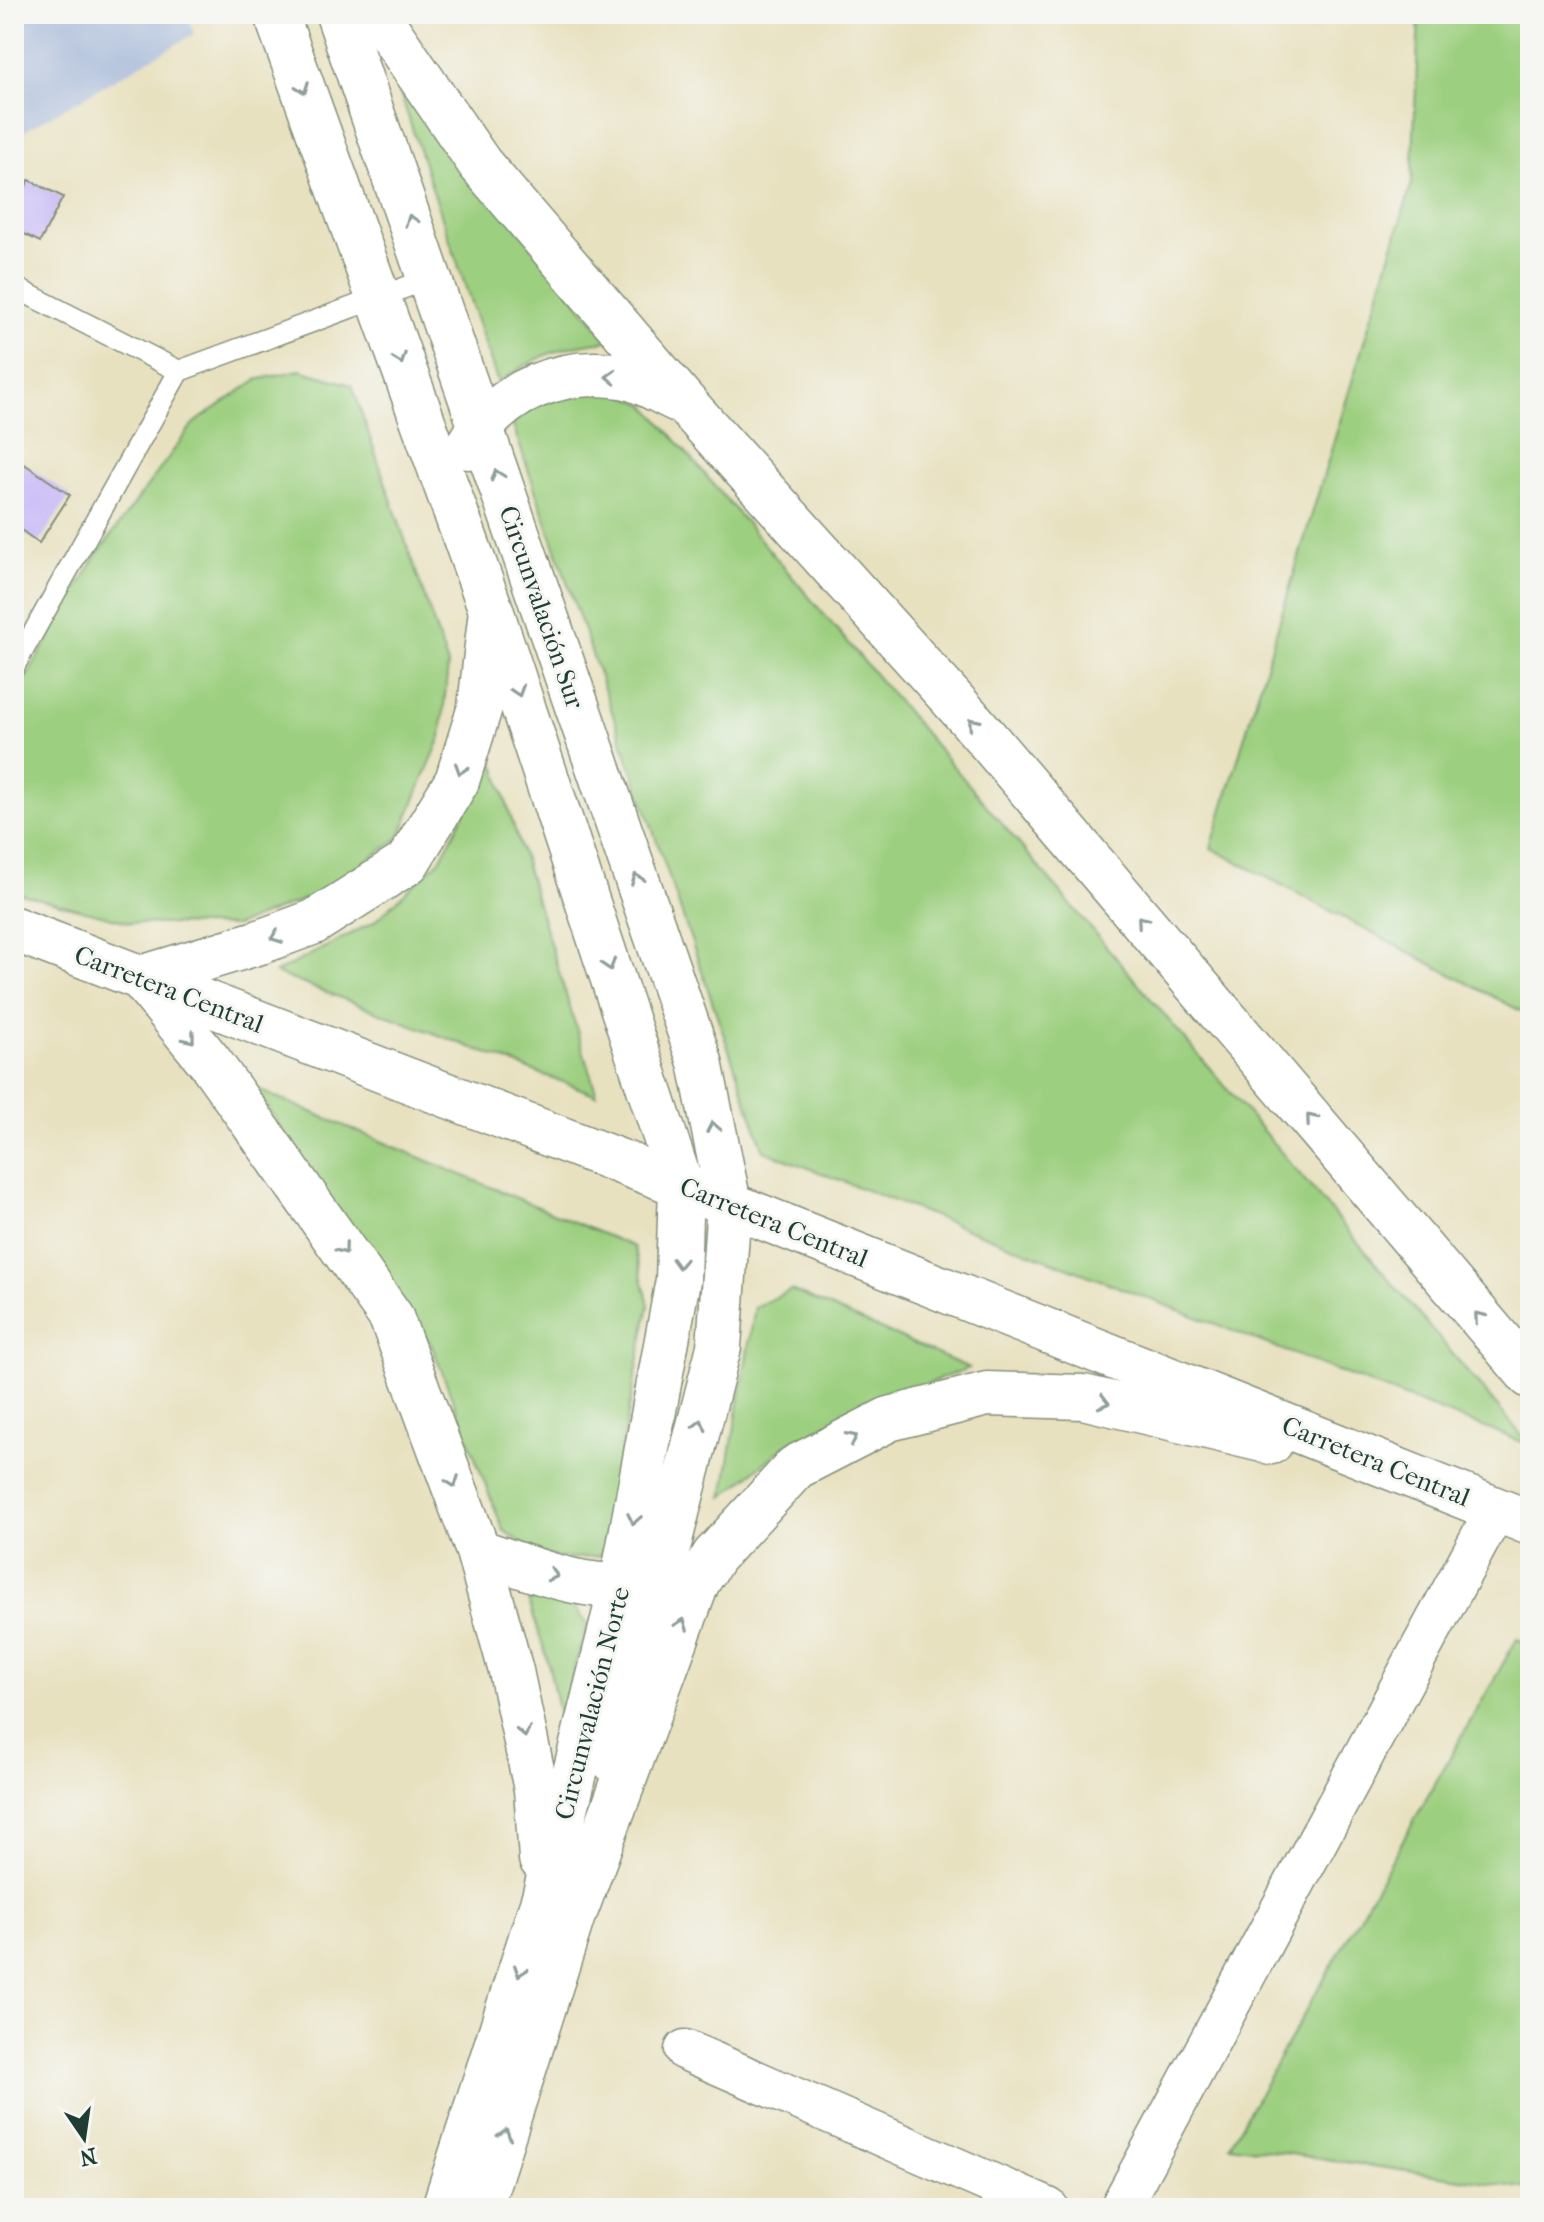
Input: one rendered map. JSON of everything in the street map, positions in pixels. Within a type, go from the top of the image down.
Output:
[{"type":"main road","name":"Circunvalación Sur","points":[[276,14],[491,610],[681,1185]]},
{"type":"main road","name":"Circunvalación Sur","points":[[338,14],[700,1062],[729,1204]]},
{"type":"main road","points":[[377,14],[480,164],[684,402],[970,719],[1530,1376]]},
{"type":"main road","points":[[446,486],[480,426],[513,397],[561,375],[628,378],[684,402]]},
{"type":"main road","points":[[491,610],[480,707],[457,781],[407,863],[314,922],[141,978],[210,1062],[391,1317],[478,1551],[511,1671],[561,1902]]},
{"type":"main road","name":"Carretera Central","points":[[14,929],[681,1185],[1513,1516]]},
{"type":"main road","name":"Circunvalación Norte","points":[[642,1582],[678,1280],[681,1185]]},
{"type":"main road","name":"Circunvalación Norte","points":[[480,2208],[642,1582],[719,1347],[729,1204]]},
{"type":"main road","points":[[561,1902],[697,1583],[714,1556],[796,1467],[889,1419],[987,1394],[1083,1397],[1214,1430],[1387,1466]]},
{"type":"main road","points":[[478,1551],[587,1584],[642,1582]]},
{"type":"main road","name":"Circunvalación Norte","points":[[444,2208],[561,1902]]},
{"type":"street","points":[[1120,2208],[1513,1516]]},
{"type":"street","points":[[685,2050],[1048,2208]]},
{"type":"lane","points":[[14,667],[179,371],[431,278]]},
{"type":"lane","points":[[14,287],[179,371]]},
{"type":"shaded area","points":[[14,14],[187,14],[194,34],[14,137]]},
{"type":"green space","points":[[1419,14],[1530,14],[1530,1016],[1211,848],[1412,183]]},
{"type":"green space","points":[[393,72],[609,341],[577,345],[550,353],[498,383]]},
{"type":"green space","points":[[300,370],[352,385],[448,665],[441,737],[399,838],[320,893],[236,926],[131,923],[14,892],[14,699],[96,556],[193,424],[256,380]]},
{"type":"green space","points":[[614,390],[646,405],[1530,1445],[764,1151],[511,420],[548,396]]},
{"type":"green space","points":[[493,759],[597,1095],[275,973],[374,922],[440,860]]},
{"type":"green space","points":[[254,1088],[634,1247],[649,1305],[601,1556],[549,1556],[503,1530],[432,1346]]},
{"type":"green space","points":[[791,1290],[969,1368],[856,1411],[786,1445],[723,1497],[755,1307]]},
{"type":"green space","points":[[528,1600],[572,1604],[587,1624],[560,1718],[547,1658]]},
{"type":"green space","points":[[1517,1639],[1530,1645],[1530,2189],[1230,2145]]},
{"type":"building","points":[[29,180],[63,197],[40,242],[14,229],[14,210]]},
{"type":"building","points":[[14,457],[70,495],[39,543],[14,525]]}]
